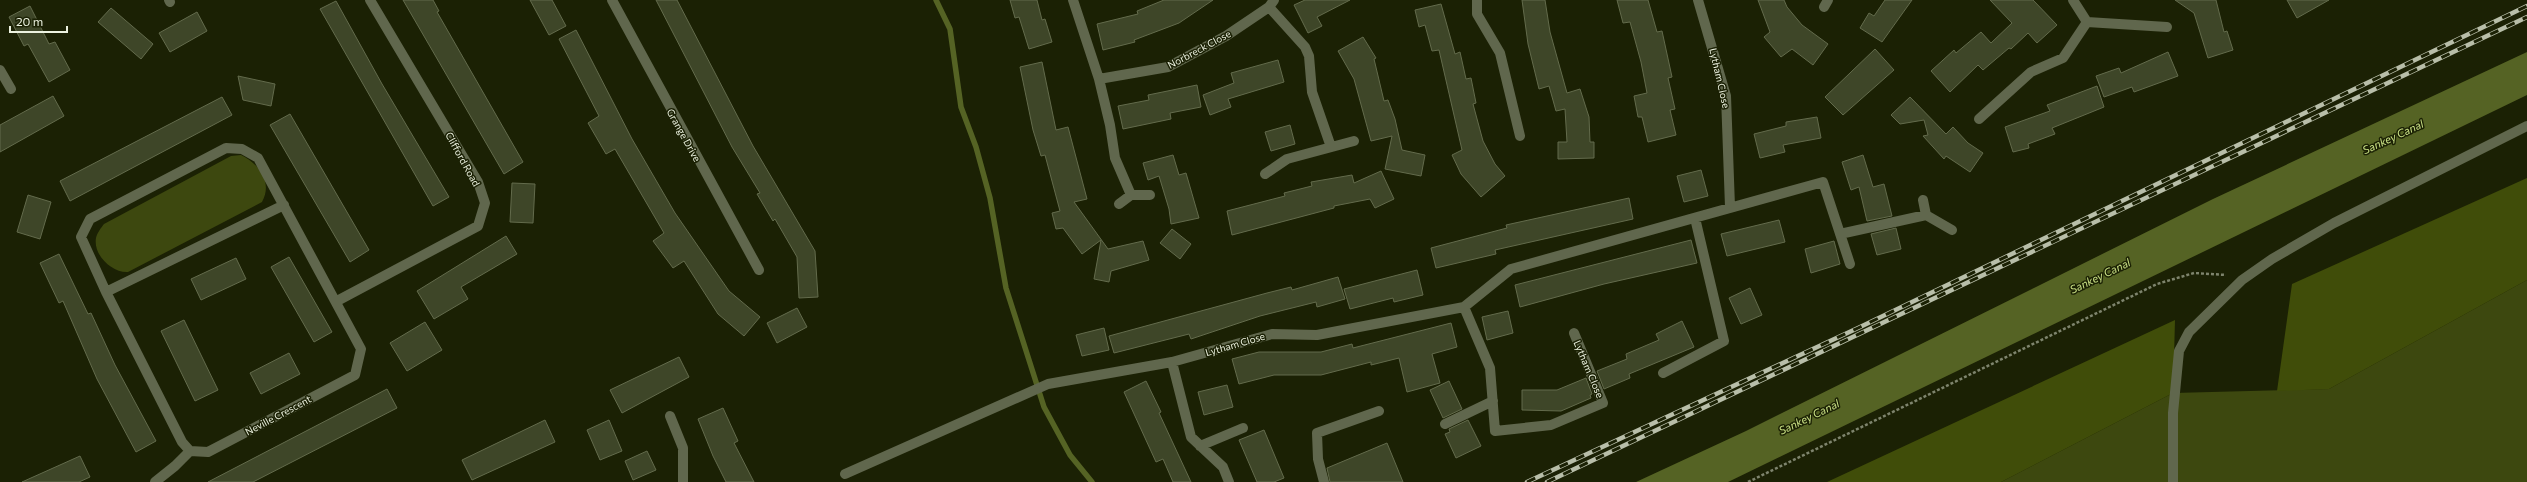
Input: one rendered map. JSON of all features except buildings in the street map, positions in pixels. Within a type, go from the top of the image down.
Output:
[{"type":"street","name":"Clifford Road","points":[[337,300],[478,226],[485,203],[478,182],[370,0]]},
{"type":"street","name":"Grange Drive","points":[[612,0],[759,270]]},
{"type":"street","points":[[1073,0],[1099,79],[1110,125],[1115,158],[1130,195]]},
{"type":"street","points":[[1477,0],[1477,14],[1500,53],[1520,136]]},
{"type":"street","name":"Lytham Close","points":[[1698,0],[1726,96],[1730,207]]},
{"type":"street","points":[[2073,0],[2087,22]]},
{"type":"street","name":"Norbreck Close","points":[[1099,79],[1168,67],[1226,36],[1272,4],[1305,47],[1309,56],[1312,92],[1330,147]]},
{"type":"street","points":[[2087,22],[2167,27]]},
{"type":"street","points":[[1978,119],[2031,72],[2063,58],[2087,22]]},
{"type":"street","points":[[0,70],[11,88]]},
{"type":"street","points":[[2173,482],[2173,413],[2179,351],[2189,332],[2242,280],[2272,259],[2334,223],[2527,126]]},
{"type":"street","points":[[1266,174],[1287,159],[1354,141]]},
{"type":"street","name":"Neville Crescent","points":[[226,148],[242,149],[258,158],[337,300],[362,349],[355,375],[208,452],[190,451],[182,442],[106,292],[81,237],[90,219],[226,148]]},
{"type":"street","name":"Lytham Close","points":[[845,474],[1048,384],[1172,362],[1272,334],[1317,335],[1464,306],[1511,269],[1823,182],[1850,264]]},
{"type":"street","points":[[1119,204],[1130,195],[1150,194]]},
{"type":"street","points":[[1923,200],[1926,214]]},
{"type":"street","points":[[106,292],[284,205]]},
{"type":"street","points":[[1840,234],[1926,214],[1952,230]]},
{"type":"street","points":[[1663,373],[1724,341],[1695,218]]},
{"type":"street","name":"Lytham Close","points":[[1464,306],[1490,368],[1495,431],[1551,425],[1603,403],[1574,333]]},
{"type":"street","points":[[1172,362],[1191,437],[1223,467],[1229,482]]},
{"type":"street","points":[[1445,424],[1493,401]]},
{"type":"street","points":[[1324,482],[1318,459],[1317,434],[1379,411]]},
{"type":"street","points":[[670,416],[683,448],[683,482]]},
{"type":"street","points":[[1200,446],[1243,428]]},
{"type":"street","points":[[154,482],[175,466],[190,451]]},
{"type":"path","points":[[1748,482],[2156,284],[2194,273],[2213,273],[2242,280]]},
{"type":"shaded area","points":[[241,155],[253,163],[262,174],[266,187],[262,202],[128,272],[116,270],[110,266],[97,251],[96,238],[98,232],[104,224],[231,156]]},
{"type":"shaded area","points":[[2527,178],[2527,280],[2329,389],[2277,391],[2292,284]]},
{"type":"shaded area","points":[[2527,280],[2527,482],[2001,482],[2173,393],[2329,389]]},
{"type":"shaded area","points":[[2175,320],[2173,393],[2001,482],[1827,482]]},
{"type":"water","name":"Sankey Canal","points":[[2527,52],[2527,95],[1728,482],[1636,482],[1746,431],[2213,199]]},
{"type":"waterway","points":[[936,0],[950,29],[961,107],[976,147],[990,198],[1006,288],[1044,407],[1070,455],[1092,482]]},
{"type":"railway","points":[[1527,482],[1858,328],[2527,6]]},
{"type":"railway","points":[[1547,482],[2527,17]]}]
